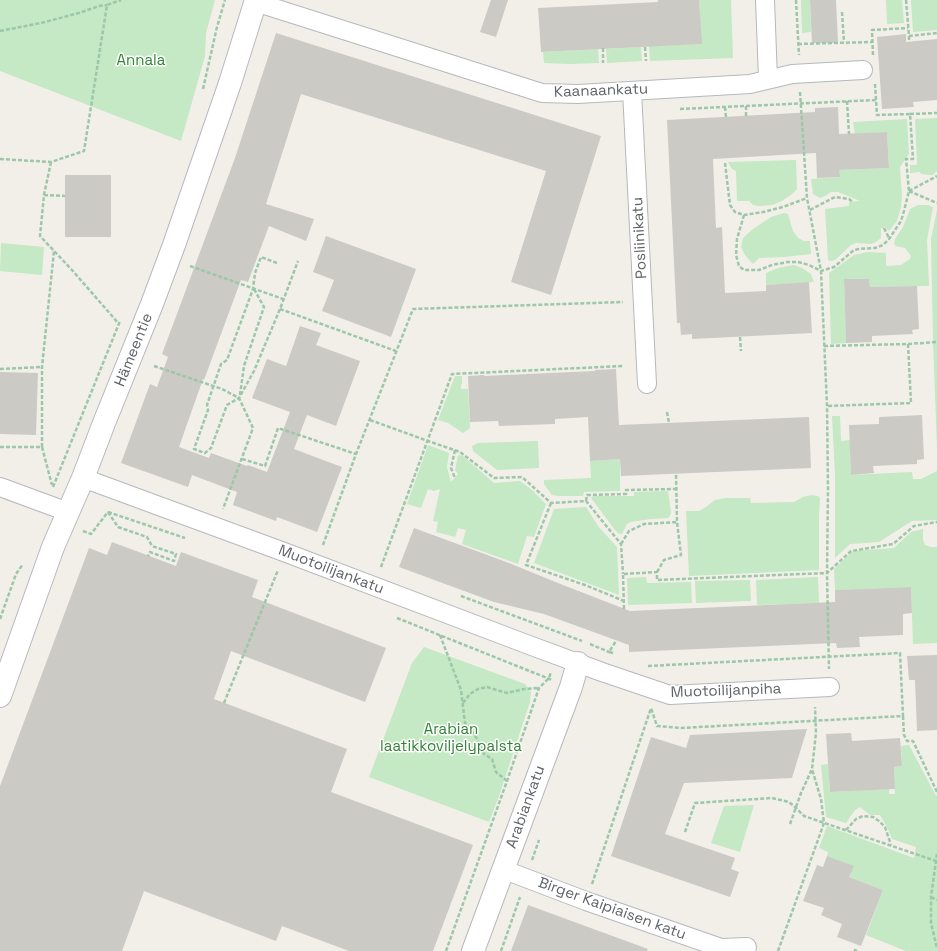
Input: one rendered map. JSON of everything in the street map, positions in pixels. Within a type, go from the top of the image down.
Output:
[{"type":"main road","name":"Hämeentie","points":[[0,696],[53,547],[83,478],[152,304],[230,83],[256,1]]},
{"type":"main road","name":"Arabiankatu","points":[[473,951],[502,869],[571,686],[578,663]]},
{"type":"street","points":[[765,0],[768,79]]},
{"type":"street","name":"Kaanaankatu","points":[[256,1],[542,93],[578,94],[750,84],[799,73],[863,70]]},
{"type":"street","name":"Posliinikatu","points":[[632,91],[647,384]]},
{"type":"street","name":"Muotoilijankatu","points":[[83,478],[578,663]]},
{"type":"street","points":[[0,487],[68,512]]},
{"type":"street","name":"Muotoilijanpiha","points":[[578,663],[670,695],[822,688]]},
{"type":"street","name":"Birger Kaipiaisen katu","points":[[502,869],[586,901],[721,948],[747,947]]},
{"type":"path","points":[[0,31],[42,24],[121,0]]},
{"type":"path","points":[[202,94],[217,27],[225,0]]},
{"type":"path","points":[[790,824],[812,769],[816,733],[815,721],[829,656],[827,573],[827,406],[821,271],[807,198],[800,103],[796,0]]},
{"type":"path","points":[[906,0],[909,41]]},
{"type":"path","points":[[0,159],[51,162],[84,151],[107,5]]},
{"type":"path","points":[[842,12],[844,42]]},
{"type":"path","points":[[909,36],[937,33]]},
{"type":"path","points":[[798,44],[872,42]]},
{"type":"path","points":[[645,47],[646,61]]},
{"type":"path","points":[[603,48],[603,63]]},
{"type":"path","points":[[679,109],[876,100]]},
{"type":"path","points":[[847,101],[849,134]]},
{"type":"path","points":[[746,106],[746,116]]},
{"type":"path","points":[[725,107],[726,117]]},
{"type":"path","points":[[744,215],[737,239],[736,255],[739,266],[744,270],[759,270],[772,265],[798,262],[809,265],[821,271],[834,267],[854,250],[875,248],[883,245],[900,222],[909,191],[906,159],[913,159],[910,114]]},
{"type":"path","points":[[877,115],[937,114]]},
{"type":"path","points":[[51,162],[44,195],[40,236],[119,324]]},
{"type":"path","points":[[724,163],[730,205],[735,212],[744,215],[763,212],[783,207],[807,198]]},
{"type":"path","points":[[909,191],[937,176]]},
{"type":"path","points":[[909,191],[937,203]]},
{"type":"path","points":[[44,195],[65,196]]},
{"type":"path","points":[[810,210],[835,197],[849,198],[853,202]]},
{"type":"path","points":[[884,228],[889,238]]},
{"type":"path","points":[[53,486],[42,447],[42,367],[54,251]]},
{"type":"path","points":[[277,263],[261,257],[255,273],[254,289],[227,360],[221,364],[207,405],[208,410],[194,449],[205,453],[211,448],[227,405],[239,398],[254,371],[298,261]]},
{"type":"path","points":[[190,266],[283,299]]},
{"type":"path","points":[[223,509],[253,428],[239,398],[244,366],[264,307],[254,289]]},
{"type":"path","points":[[323,546],[356,454],[414,309],[611,303],[643,300]]},
{"type":"path","points":[[280,309],[396,351]]},
{"type":"path","points":[[46,503],[122,317]]},
{"type":"path","points":[[740,337],[741,351]]},
{"type":"path","points":[[824,346],[937,342]]},
{"type":"path","points":[[827,406],[911,403],[908,344]]},
{"type":"path","points":[[154,366],[222,390],[239,398]]},
{"type":"path","points":[[381,567],[452,374],[623,366]]},
{"type":"path","points":[[0,369],[42,367]]},
{"type":"path","points":[[667,412],[669,423]]},
{"type":"path","points":[[370,420],[460,452],[494,478],[522,477],[551,503],[586,501]]},
{"type":"path","points":[[242,459],[265,466],[278,428],[356,454]]},
{"type":"path","points":[[0,448],[42,447]]},
{"type":"path","points":[[455,450],[451,468],[455,478]]},
{"type":"path","points":[[676,474],[677,522],[681,555],[664,560],[657,572],[657,580],[827,573],[851,551],[893,544],[914,526],[937,522]]},
{"type":"path","points":[[624,609],[621,544],[586,501],[587,495],[626,494],[626,490],[676,489]]},
{"type":"path","points":[[551,503],[526,565],[624,601]]},
{"type":"path","points":[[91,534],[108,512]]},
{"type":"path","points":[[108,512],[189,539]]},
{"type":"path","points":[[108,512],[118,527],[147,537],[152,546],[176,554],[174,561],[150,552],[148,556]]},
{"type":"path","points":[[621,544],[629,531],[644,524],[677,522]]},
{"type":"path","points":[[0,619],[16,574],[25,561]]},
{"type":"path","points":[[272,568],[284,573]]},
{"type":"path","points":[[224,703],[278,570]]},
{"type":"path","points":[[623,574],[657,572]]},
{"type":"path","points":[[395,617],[549,678],[539,688],[446,951]]},
{"type":"path","points":[[440,635],[461,690],[465,723],[476,737],[484,754],[492,759],[496,772],[507,781]]},
{"type":"path","points":[[616,641],[609,652],[617,655]]},
{"type":"path","points":[[646,666],[900,653],[904,735],[907,741],[913,741],[937,792]]},
{"type":"path","points":[[462,704],[470,694],[478,689],[487,687],[506,693],[524,689],[539,688]]},
{"type":"path","points":[[586,901],[657,691]]},
{"type":"path","points":[[651,708],[657,726],[681,728],[903,716]]},
{"type":"path","points":[[778,951],[824,823],[821,799],[812,769]]},
{"type":"path","points":[[685,832],[695,803],[772,798],[788,802],[804,816],[936,861]]},
{"type":"path","points":[[846,830],[856,819],[863,816],[873,817],[885,827],[891,846]]},
{"type":"path","points":[[937,854],[931,897],[932,923],[937,948]]},
{"type":"path","points":[[931,897],[937,900]]},
{"type":"green space","name":"Annala","points":[[0,0],[215,0],[206,33],[205,56],[181,141],[0,71]]},
{"type":"green space","points":[[699,0],[731,0],[733,58],[650,61],[649,46],[701,44]]},
{"type":"green space","points":[[801,0],[810,0],[811,32],[802,33]]},
{"type":"green space","points":[[886,0],[902,0],[904,23],[887,24]]},
{"type":"green space","points":[[911,0],[937,0],[937,30],[913,32]]},
{"type":"green space","points":[[641,47],[642,61],[607,63],[606,49]]},
{"type":"green space","points":[[598,49],[599,63],[544,63],[543,52]]},
{"type":"green space","points":[[937,118],[937,171],[933,175],[921,174],[920,172],[910,173],[910,165],[917,165],[915,119]]},
{"type":"green space","points":[[907,119],[909,154],[900,167],[902,196],[897,221],[889,231],[884,226],[884,228],[881,228],[881,238],[876,242],[871,244],[856,243],[851,245],[835,260],[828,260],[825,209],[849,206],[849,202],[860,201],[838,192],[831,192],[820,198],[813,194],[811,179],[839,177],[839,170],[889,168],[887,132],[855,134],[853,122]]},
{"type":"green space","points":[[796,160],[797,189],[782,201],[772,205],[759,206],[753,205],[749,201],[737,201],[736,171],[732,169],[728,162]]},
{"type":"green space","points":[[918,205],[928,205],[933,207],[927,240],[929,286],[870,287],[869,279],[844,279],[846,343],[831,344],[829,273],[854,255],[868,252],[886,253],[886,266],[901,265],[910,259],[911,256],[905,248],[894,244],[910,209]]},
{"type":"green space","points":[[937,210],[937,448],[931,239]]},
{"type":"green space","points":[[784,213],[788,214],[793,231],[798,238],[804,241],[810,241],[811,254],[759,258],[753,264],[745,255],[741,247],[743,238],[771,217]]},
{"type":"green space","points":[[1,243],[44,247],[42,275],[0,271]]},
{"type":"green space","points":[[794,265],[811,274],[814,282],[766,285],[766,273],[778,268]]},
{"type":"green space","points":[[455,376],[462,376],[461,389],[468,389],[470,428],[463,433],[448,423],[438,420]]},
{"type":"green space","points":[[832,416],[840,416],[841,441],[850,440],[851,475],[912,472],[913,479],[921,479],[937,471],[937,520],[912,521],[879,542],[850,544],[835,558],[835,475]]},
{"type":"green space","points":[[538,441],[539,468],[497,470],[473,451],[472,446],[478,443]]},
{"type":"green space","points":[[428,445],[449,453],[447,467],[451,482],[458,474],[455,470],[458,455],[463,456],[494,483],[520,481],[532,490],[546,504],[534,537],[527,536],[518,564],[462,544],[466,530],[458,528],[455,537],[436,532],[438,522],[433,521],[440,489],[434,491],[428,489],[421,508],[407,504]]},
{"type":"green space","points":[[620,459],[620,491],[584,492],[583,496],[558,496],[552,495],[544,484],[544,480],[591,478],[590,461]]},
{"type":"green space","points":[[668,491],[671,512],[668,518],[631,522],[627,524],[622,534],[619,534],[615,530],[591,498],[593,496],[634,496],[634,492]]},
{"type":"green space","points":[[811,495],[818,496],[820,498],[819,570],[689,576],[686,511],[699,511],[715,500],[726,498],[750,498],[751,503],[794,502]]},
{"type":"green space","points":[[586,507],[598,526],[617,547],[619,595],[534,563],[554,509]]},
{"type":"green space","points":[[923,529],[923,540],[925,545],[937,547],[937,643],[913,644],[911,587],[835,590],[834,569],[853,551],[894,548],[911,532]]},
{"type":"green space","points":[[646,577],[647,583],[691,582],[692,603],[628,605],[627,578]]},
{"type":"green space","points":[[818,577],[819,603],[757,605],[756,580]]},
{"type":"green space","points":[[750,580],[751,601],[696,603],[695,581]]},
{"type":"green space","name":"Arabian laatikkoviljelypalsta","points":[[424,647],[525,684],[531,692],[530,702],[489,822],[369,777],[412,663]]},
{"type":"green space","points":[[909,745],[936,796],[937,795],[937,951],[906,951],[866,935],[883,890],[849,877],[853,866],[827,856],[828,852],[819,848],[827,826],[914,858],[916,847],[892,839],[880,815],[871,815],[860,807],[855,810],[846,823],[826,817],[821,765],[828,764],[830,792],[889,789],[889,794],[895,794],[894,767],[902,766],[901,746]]},
{"type":"green space","points":[[754,805],[740,852],[711,843],[724,806]]},
{"type":"building","points":[[491,0],[508,0],[496,37],[480,32]]},
{"type":"building","points":[[658,0],[699,0],[702,44],[541,52],[538,8],[658,2]]},
{"type":"building","points":[[810,0],[836,0],[838,43],[812,43]]},
{"type":"building","points":[[276,33],[601,136],[551,295],[511,282],[546,171],[301,94],[266,204],[314,219],[306,241],[269,226],[248,282],[241,280],[179,447],[209,458],[211,453],[267,472],[290,412],[252,398],[267,359],[286,366],[300,326],[321,333],[316,345],[360,361],[336,426],[307,415],[294,449],[342,467],[317,532],[277,517],[276,521],[233,505],[237,492],[192,475],[188,487],[121,463],[150,384],[157,387],[168,357],[162,354],[235,158]]},
{"type":"building","points":[[906,34],[906,42],[937,39],[937,100],[913,102],[914,107],[882,109],[877,37]]},
{"type":"building","points":[[838,107],[839,134],[887,132],[889,168],[839,170],[840,177],[817,178],[816,153],[713,159],[716,228],[722,227],[725,293],[766,291],[766,285],[809,282],[812,333],[692,339],[692,334],[681,335],[680,323],[677,323],[667,120],[815,112],[815,108]]},
{"type":"building","points":[[65,175],[111,175],[111,237],[65,237]]},
{"type":"building","points":[[326,236],[416,269],[391,337],[322,311],[334,280],[313,272]]},
{"type":"building","points":[[844,279],[869,279],[870,287],[917,286],[919,329],[912,330],[913,334],[872,336],[872,342],[846,343]]},
{"type":"building","points":[[616,369],[619,425],[809,417],[811,468],[621,476],[620,459],[590,461],[588,417],[555,419],[555,424],[499,426],[498,421],[470,422],[468,376]]},
{"type":"building","points":[[0,372],[38,373],[36,435],[0,434]]},
{"type":"building","points":[[922,415],[924,459],[917,460],[917,464],[873,466],[874,473],[851,475],[849,425],[879,424],[879,417]]},
{"type":"building","points":[[414,528],[509,563],[630,611],[835,602],[835,590],[911,587],[912,613],[903,614],[903,635],[859,637],[860,647],[837,648],[836,643],[629,652],[629,645],[544,614],[494,602],[399,567]]},
{"type":"building","points":[[112,542],[176,566],[181,552],[258,580],[252,597],[386,648],[365,702],[231,651],[214,699],[347,749],[331,792],[473,845],[433,951],[349,951],[282,926],[276,941],[144,891],[122,951],[0,951],[0,786],[89,548],[107,555]]},
{"type":"building","points":[[937,655],[937,730],[917,731],[915,680],[909,680],[907,656]]},
{"type":"building","points":[[807,729],[792,778],[684,783],[665,834],[735,858],[731,869],[739,872],[730,897],[611,856],[651,737],[686,748],[690,735]]},
{"type":"building","points":[[851,733],[852,741],[900,738],[902,766],[894,767],[895,789],[830,792],[826,734]]},
{"type":"building","points":[[827,856],[854,866],[849,877],[883,890],[861,946],[837,937],[842,924],[821,915],[824,908],[803,901],[817,865],[823,867]]},
{"type":"building","points":[[528,905],[648,949],[647,951],[511,951]]}]
